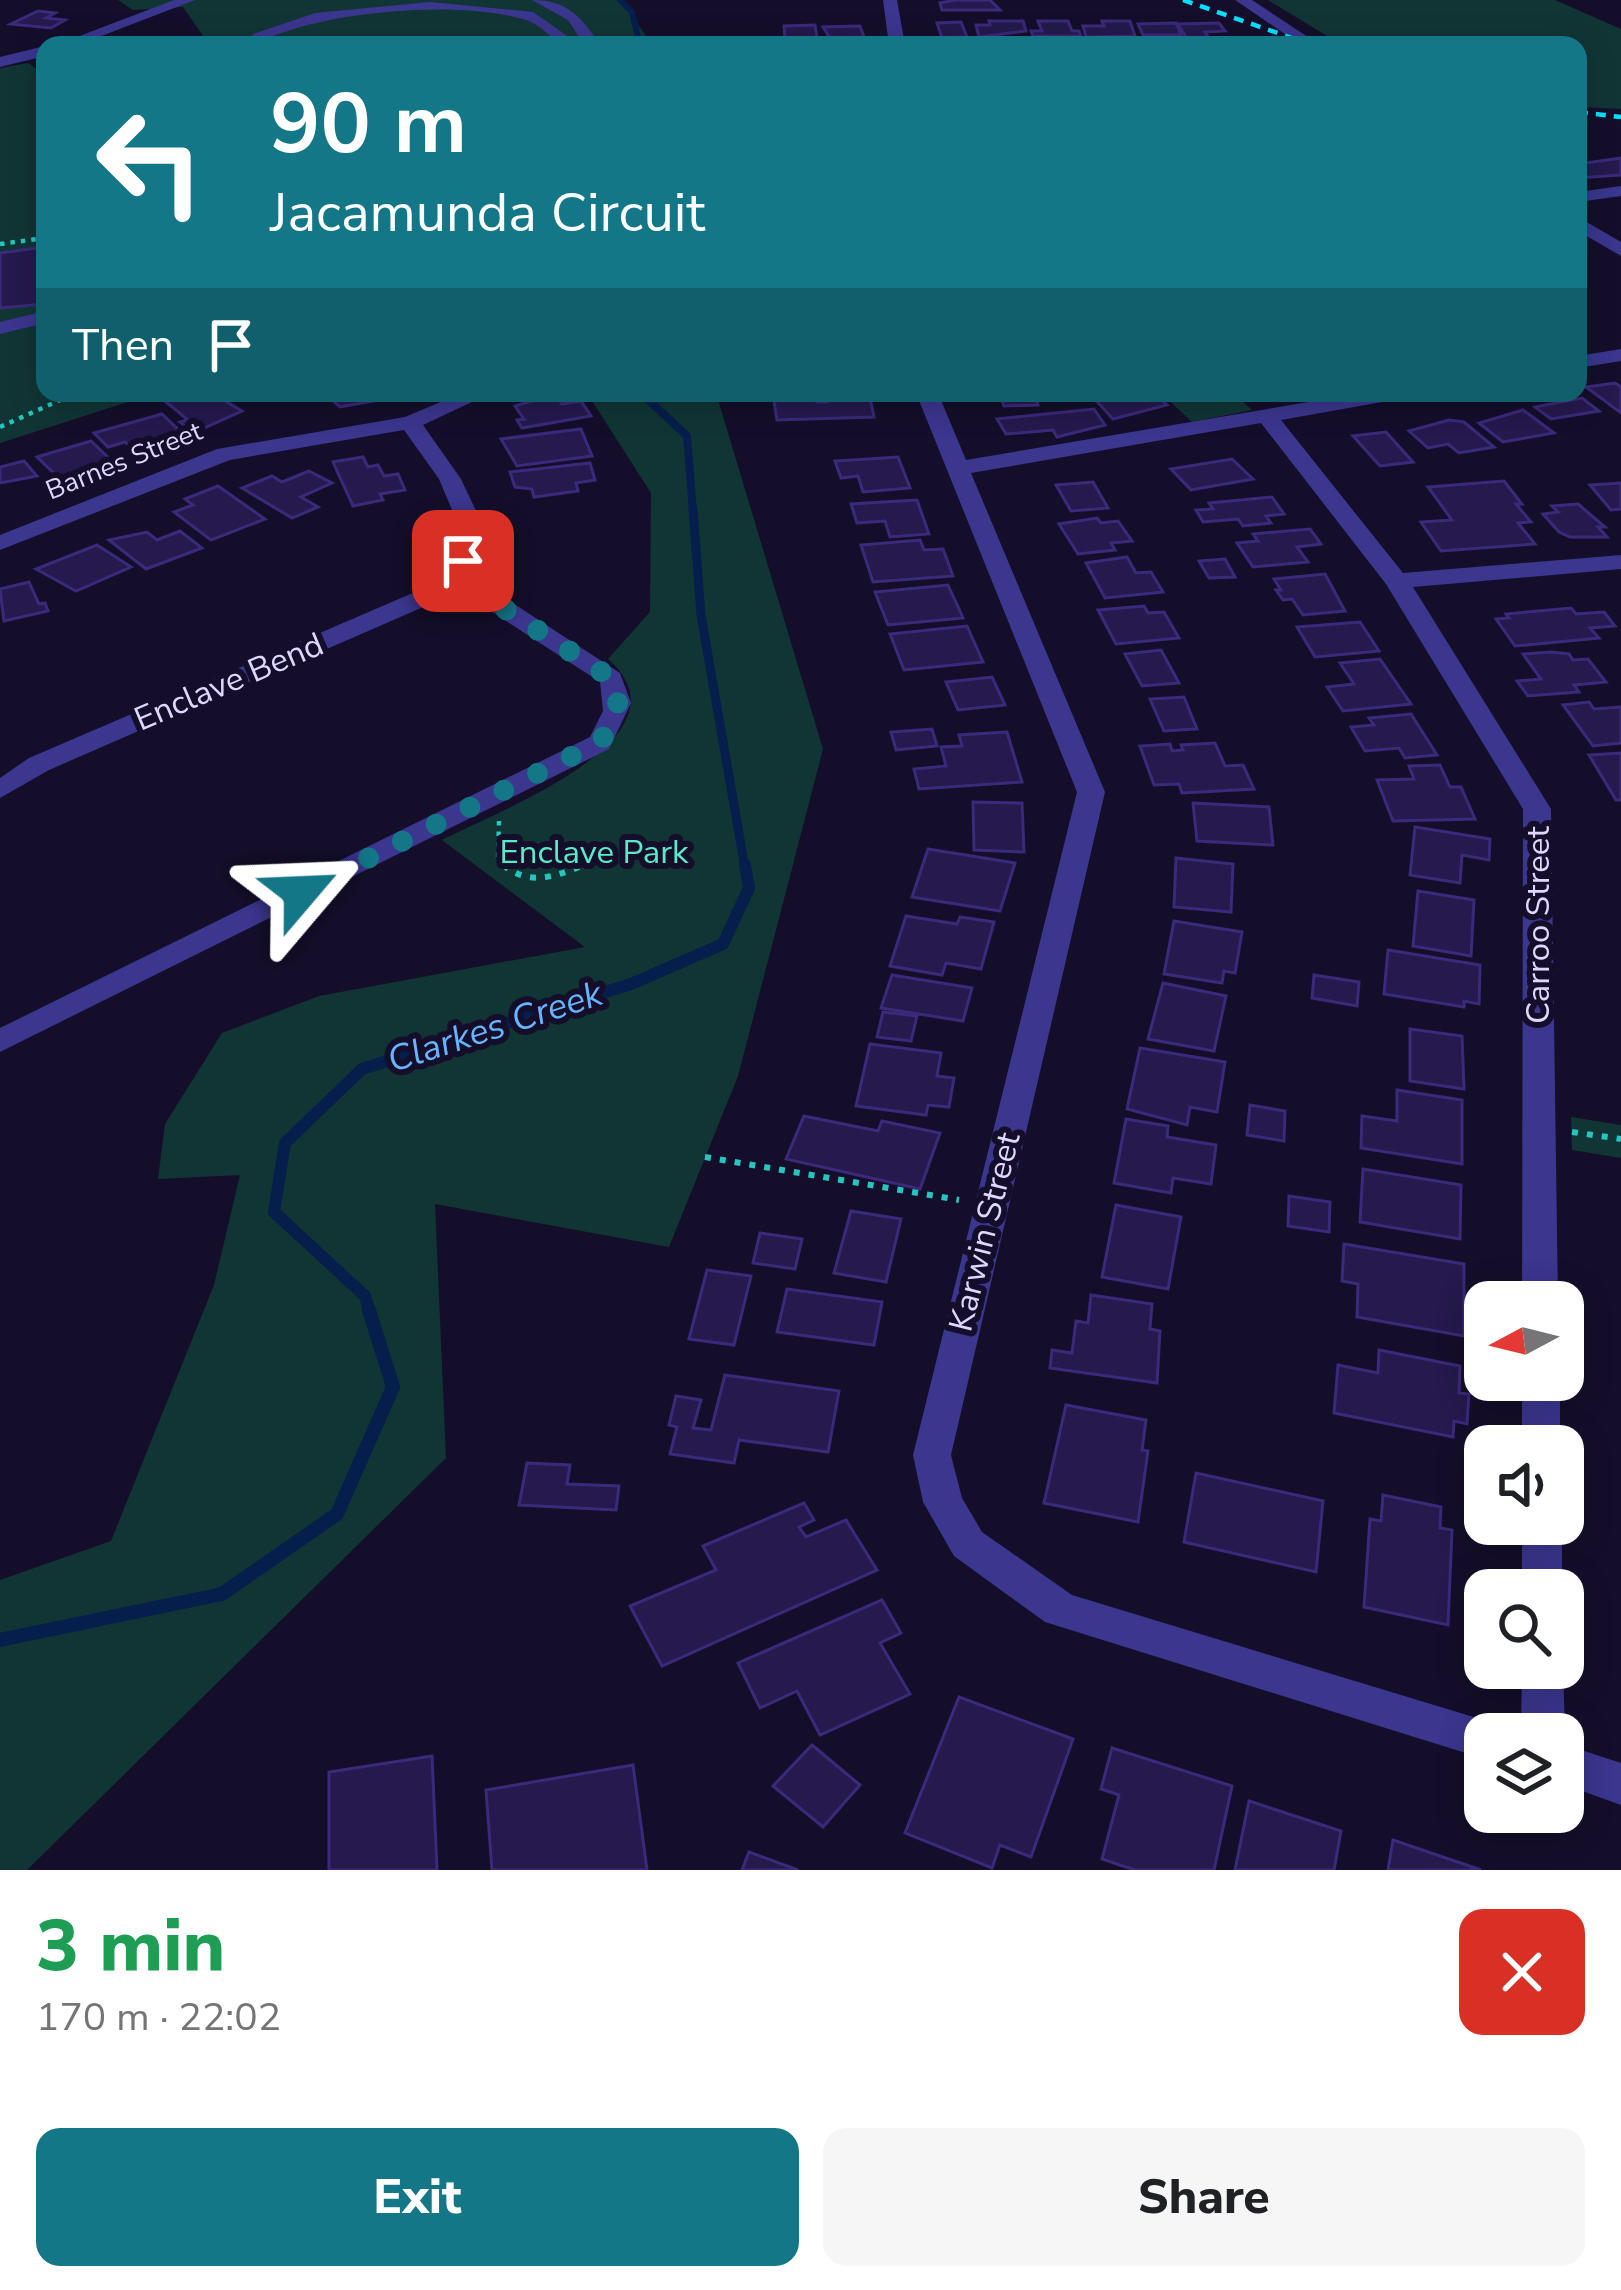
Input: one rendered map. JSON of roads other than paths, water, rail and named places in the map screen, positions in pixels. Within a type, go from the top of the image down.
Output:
[{"type":"street","points":[[89,36],[188,0]]},
{"type":"street","points":[[538,0],[574,16],[586,36]]},
{"type":"street","points":[[890,0],[896,36]]},
{"type":"street","points":[[1221,0],[1274,36]]},
{"type":"street","points":[[1242,0],[1298,36]]},
{"type":"street","points":[[260,36],[316,18],[419,7],[518,12],[546,22],[556,36]]},
{"type":"street","points":[[0,62],[36,53]]},
{"type":"street","points":[[1587,196],[1621,191]]},
{"type":"street","points":[[1587,229],[1621,250]]},
{"type":"street","points":[[0,328],[36,319]]},
{"type":"street","points":[[1587,361],[1621,355]]},
{"type":"street","name":"Barnes Street","points":[[0,543],[225,454],[410,423],[460,402]]},
{"type":"street","name":"Karwin Street","points":[[931,402],[1091,792],[932,1455],[943,1502],[968,1544],[1060,1609],[1464,1733]]},
{"type":"street","points":[[958,468],[1347,402]]},
{"type":"street","name":"Carroo Street","points":[[1267,416],[1396,581],[1537,809],[1540,1281]]},
{"type":"street","points":[[4,1032],[600,742],[616,718],[620,693],[611,678],[462,581],[467,517],[450,479],[410,423]]},
{"type":"street","points":[[1396,581],[1621,562]]},
{"type":"street","name":"Enclave Bend","points":[[0,790],[39,764],[462,581]]},
{"type":"street","points":[[1584,1771],[1621,1784]]},
{"type":"waterway","name":"Clarkes Creek","points":[[620,0],[632,12],[638,36]]},
{"type":"waterway","name":"Clarkes Creek","points":[[651,402],[687,436],[693,512]]},
{"type":"waterway","name":"Clarkes Creek","points":[[693,509],[701,615],[745,868]]},
{"type":"waterway","name":"Clarkes Creek","points":[[370,1313],[365,1296],[274,1212],[285,1143],[362,1069],[631,984],[723,944],[749,888],[745,865]]},
{"type":"waterway","name":"Clarkes Creek","points":[[0,1640],[222,1594],[337,1514],[393,1387],[369,1310]]},
{"type":"railway","points":[[1183,0],[1286,36]]},
{"type":"railway","points":[[1587,113],[1621,117]]},
{"type":"park label","name":"Enclave Park","points":[[594,852]]}]
